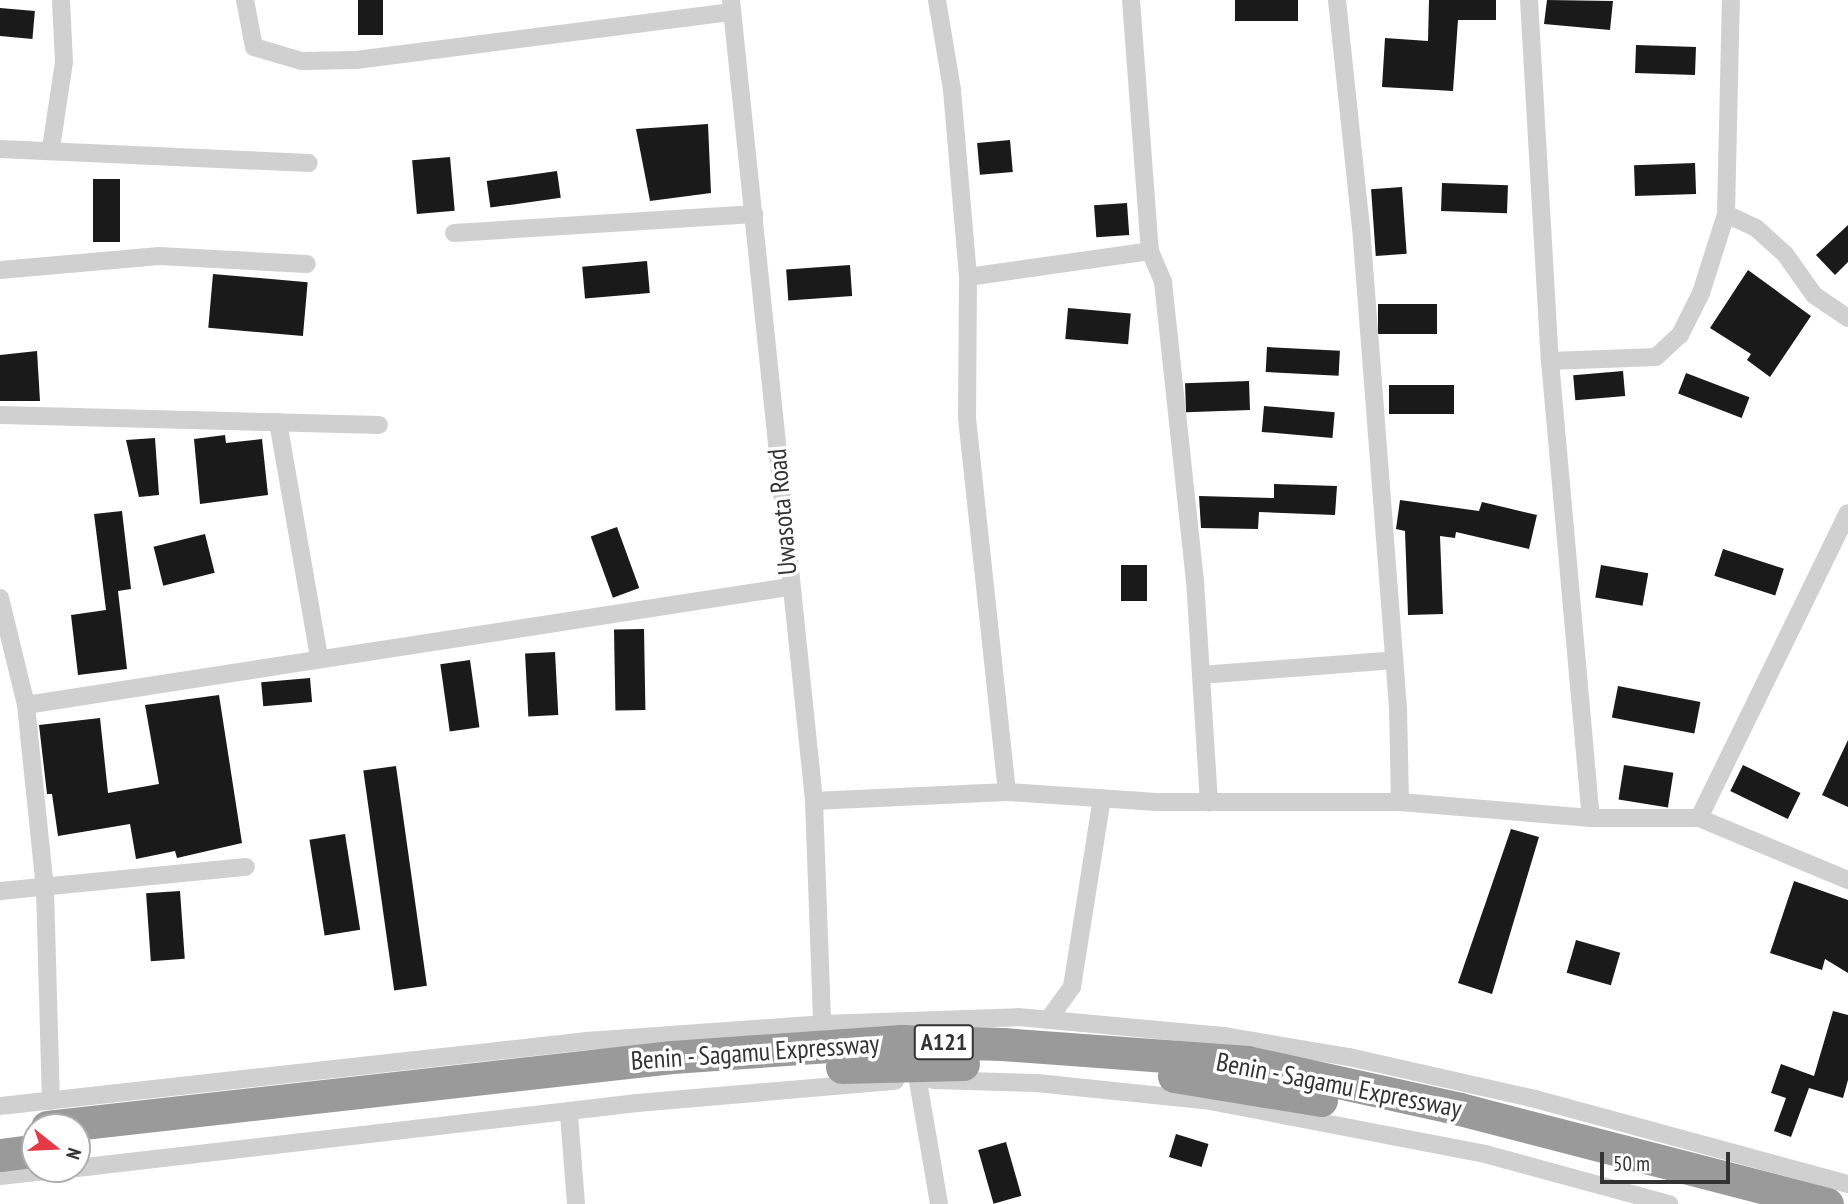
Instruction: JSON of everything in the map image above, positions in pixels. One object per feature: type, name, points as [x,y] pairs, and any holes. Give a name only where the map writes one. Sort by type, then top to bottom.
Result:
[{"type":"highway","name":"Benin - Sagamu Expressway","points":[[91,1114],[672,1057],[901,1041],[1002,1044],[1247,1062],[1727,1164],[1827,1204]]},
{"type":"highway","name":"A121","points":[[91,1144],[567,1088],[775,1069],[1075,1066],[1157,1073],[1370,1109],[1746,1204]]},
{"type":"highway","name":"Benin - Sagamu Expressway","points":[[0,1132],[21,1126]]},
{"type":"highway","points":[[0,1155],[21,1153]]},
{"type":"street","points":[[51,148],[64,62],[61,0]]},
{"type":"street","points":[[245,0],[254,47],[302,61],[356,60],[732,6]]},
{"type":"street","points":[[937,0],[952,90],[968,277],[967,418],[1007,792]]},
{"type":"street","points":[[1131,0],[1150,251],[1163,282],[1201,675],[1209,803]]},
{"type":"street","points":[[1337,0],[1394,660],[1400,802]]},
{"type":"street","points":[[1529,0],[1550,361],[1591,818]]},
{"type":"street","points":[[1550,361],[1656,357],[1680,335],[1701,293],[1726,215],[1731,0]]},
{"type":"street","name":"Uwasota Road","points":[[732,6],[788,587],[814,801],[822,1024]]},
{"type":"street","points":[[0,149],[51,148],[309,163]]},
{"type":"street","points":[[454,233],[754,214]]},
{"type":"street","points":[[1726,215],[1756,228],[1785,254],[1814,295],[1848,318]]},
{"type":"street","points":[[968,277],[1150,251]]},
{"type":"street","points":[[0,270],[159,256],[307,264]]},
{"type":"street","points":[[0,415],[379,425]]},
{"type":"street","points":[[278,422],[319,658]]},
{"type":"street","points":[[1699,818],[1848,513]]},
{"type":"street","points":[[26,705],[788,587]]},
{"type":"street","points":[[0,597],[7,666],[26,705],[45,890],[44,1113]]},
{"type":"street","points":[[1201,675],[1394,660]]},
{"type":"street","points":[[814,801],[1007,792],[1209,803],[1400,802],[1591,818],[1699,818],[1848,880]]},
{"type":"street","points":[[1048,1020],[1072,988],[1102,799]]},
{"type":"street","points":[[0,891],[45,890],[246,867]]},
{"type":"street","points":[[86,1113],[587,1041],[822,1024],[1048,1020],[1223,1036],[1349,1057],[1727,1164],[1848,1184]]},
{"type":"street","points":[[918,1081],[939,1204]]},
{"type":"street","points":[[91,1166],[569,1115],[637,1103],[918,1081],[1037,1083],[1210,1101],[1485,1154],[1669,1204]]},
{"type":"street","points":[[0,1106],[24,1113]]},
{"type":"street","points":[[569,1115],[576,1204]]},
{"type":"street","points":[[0,1176],[21,1174]]},
{"type":"building","points":[[358,0],[383,0],[383,35],[358,35]]},
{"type":"building","points":[[1235,0],[1298,0],[1298,21],[1235,21]]},
{"type":"building","points":[[1429,0],[1496,0],[1496,20],[1458,20],[1453,91],[1382,87],[1385,38],[1428,41]]},
{"type":"building","points":[[1547,0],[1613,1],[1610,30],[1544,24]]},
{"type":"building","points":[[0,8],[35,11],[32,39],[0,36]]},
{"type":"building","points":[[1636,45],[1696,47],[1695,75],[1635,73]]},
{"type":"building","points":[[708,124],[711,193],[650,201],[636,129]]},
{"type":"building","points":[[1010,140],[1013,172],[980,175],[977,143]]},
{"type":"building","points":[[450,157],[455,211],[417,214],[412,160]]},
{"type":"building","points":[[1695,163],[1696,194],[1635,196],[1634,165]]},
{"type":"building","points":[[557,171],[561,198],[490,208],[487,181]]},
{"type":"building","points":[[93,179],[120,179],[120,242],[93,242]]},
{"type":"building","points":[[1442,183],[1508,185],[1507,213],[1441,211]]},
{"type":"building","points":[[1402,187],[1407,254],[1376,256],[1371,189]]},
{"type":"building","points":[[1127,203],[1129,235],[1096,237],[1094,205]]},
{"type":"building","points":[[1848,225],[1848,262],[1835,275],[1816,255]]},
{"type":"building","points":[[647,261],[650,293],[585,299],[582,267]]},
{"type":"building","points":[[850,265],[852,296],[788,300],[786,269]]},
{"type":"building","points":[[1748,270],[1811,316],[1770,377],[1747,360],[1751,354],[1710,328]]},
{"type":"building","points":[[213,274],[308,282],[303,336],[208,328]]},
{"type":"building","points":[[1378,304],[1437,304],[1437,334],[1378,334]]},
{"type":"building","points":[[1068,308],[1131,313],[1128,344],[1065,339]]},
{"type":"building","points":[[1267,347],[1340,351],[1339,376],[1266,372]]},
{"type":"building","points":[[37,351],[40,401],[0,401],[0,355]]},
{"type":"building","points":[[1623,371],[1625,396],[1575,400],[1573,375]]},
{"type":"building","points":[[1686,373],[1749,397],[1742,418],[1678,394]]},
{"type":"building","points":[[1249,381],[1250,410],[1186,412],[1185,383]]},
{"type":"building","points":[[1389,385],[1454,385],[1454,414],[1389,414]]},
{"type":"building","points":[[1264,406],[1335,412],[1332,438],[1262,432]]},
{"type":"building","points":[[225,435],[226,443],[262,439],[268,495],[200,504],[194,439]]},
{"type":"building","points":[[155,438],[159,495],[139,497],[126,440]]},
{"type":"building","points":[[1274,484],[1337,486],[1335,515],[1259,512],[1258,529],[1201,528],[1199,496],[1274,498]]},
{"type":"building","points":[[1400,500],[1479,511],[1482,502],[1537,515],[1529,549],[1456,532],[1455,538],[1440,536],[1443,614],[1408,615],[1405,531],[1396,529]]},
{"type":"building","points":[[122,511],[131,589],[118,591],[127,669],[78,675],[71,615],[106,610],[94,514]]},
{"type":"building","points":[[617,527],[639,588],[613,598],[591,537]]},
{"type":"building","points":[[205,534],[215,573],[163,586],[154,547]]},
{"type":"building","points":[[1723,549],[1784,569],[1775,595],[1714,576]]},
{"type":"building","points":[[1121,565],[1147,565],[1147,601],[1121,601]]},
{"type":"building","points":[[1601,565],[1648,573],[1643,606],[1595,597]]},
{"type":"building","points":[[644,629],[645,710],[615,711],[614,630]]},
{"type":"building","points":[[555,652],[558,715],[528,716],[525,654]]},
{"type":"building","points":[[470,660],[479,727],[450,732],[440,664]]},
{"type":"building","points":[[310,678],[312,702],[263,706],[261,682]]},
{"type":"building","points":[[1618,686],[1700,702],[1694,733],[1612,717]]},
{"type":"building","points":[[219,695],[242,843],[177,858],[175,851],[136,859],[130,824],[58,836],[52,794],[47,794],[39,725],[100,718],[108,793],[159,784],[145,705]]},
{"type":"building","points":[[1848,740],[1848,807],[1822,795]]},
{"type":"building","points":[[1624,765],[1673,773],[1668,807],[1619,800]]},
{"type":"building","points":[[1743,765],[1801,793],[1788,819],[1730,791]]},
{"type":"building","points":[[396,766],[427,986],[394,990],[363,771]]},
{"type":"building","points":[[1511,829],[1539,837],[1492,994],[1458,983]]},
{"type":"building","points":[[345,834],[360,930],[325,935],[309,840]]},
{"type":"building","points":[[1794,881],[1848,900],[1848,973],[1825,959],[1822,970],[1770,953]]},
{"type":"building","points":[[180,891],[185,959],[151,961],[146,893]]},
{"type":"building","points":[[1576,940],[1620,953],[1611,985],[1567,973]]},
{"type":"building","points":[[1833,1011],[1848,1015],[1848,1080],[1843,1098],[1809,1088],[1791,1137],[1774,1131],[1786,1098],[1771,1093],[1781,1064],[1814,1076]]},
{"type":"building","points":[[1176,1134],[1209,1144],[1201,1167],[1169,1157]]},
{"type":"building","points":[[1006,1142],[1021,1196],[994,1204],[978,1150]]}]
